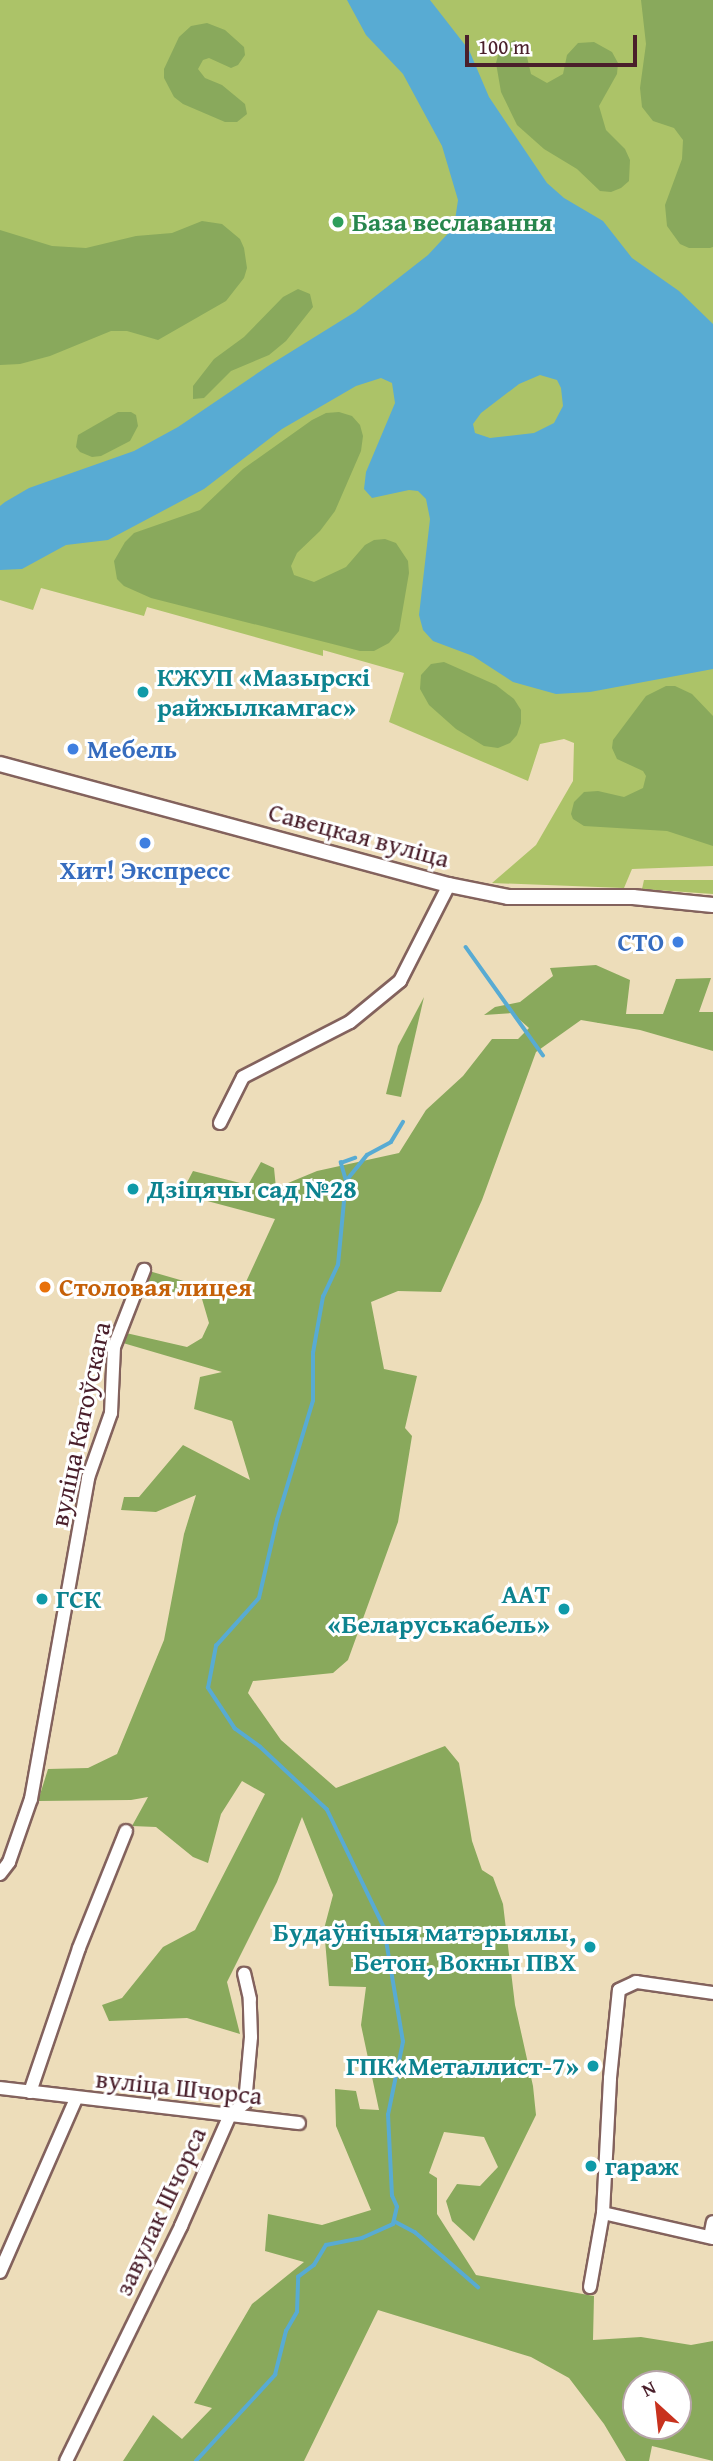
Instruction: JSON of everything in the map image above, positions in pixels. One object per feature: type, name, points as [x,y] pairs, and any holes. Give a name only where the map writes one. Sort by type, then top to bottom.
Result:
[{"type":"street","name":"Савецкая вуліца","points":[[0,764],[449,885],[508,897],[633,897],[713,905]]},
{"type":"street","points":[[220,1123],[243,1077],[350,1023],[400,981],[449,885]]},
{"type":"street","name":"вуліца Катоўскага","points":[[0,1874],[9,1862],[32,1799],[88,1478],[111,1413],[114,1347],[145,1270]]},
{"type":"street","points":[[30,2092],[79,1948],[125,1832]]},
{"type":"street","name":"завулак Шчорса","points":[[66,2461],[181,2227],[230,2115],[245,2103],[251,2037],[250,1999],[244,1974]]},
{"type":"street","points":[[590,2287],[603,2213],[610,2078],[619,1990],[636,1982],[713,1993]]},
{"type":"street","points":[[0,2088],[76,2099]]},
{"type":"street","name":"вуліца Шчорса","points":[[0,2272],[76,2099],[299,2123]]},
{"type":"street","points":[[603,2213],[712,2237],[713,2222]]},
{"type":"green space","points":[[0,0],[713,0],[713,866],[632,869],[624,888],[492,883],[536,845],[573,781],[574,743],[564,739],[540,744],[528,781],[389,722],[404,673],[323,650],[323,656],[147,607],[144,616],[41,588],[33,610],[0,600]]},
{"type":"green space","points":[[641,0],[713,0],[713,247],[710,248],[689,248],[680,244],[667,226],[665,205],[682,159],[683,140],[674,128],[653,121],[642,107],[640,88],[646,44]]},
{"type":"green space","points":[[207,23],[225,30],[244,47],[245,55],[238,65],[231,68],[209,58],[203,60],[198,69],[205,78],[222,85],[245,104],[247,114],[237,122],[225,122],[183,104],[174,97],[164,78],[164,69],[179,37],[191,26]]},
{"type":"green space","points":[[514,40],[524,44],[531,74],[547,83],[563,74],[567,55],[578,43],[594,42],[612,52],[618,63],[617,74],[599,106],[606,130],[625,149],[630,160],[629,181],[621,188],[611,192],[600,191],[577,169],[544,149],[517,125],[501,92],[496,63],[500,48]]},
{"type":"green space","points":[[202,221],[222,224],[240,239],[244,248],[247,268],[244,278],[226,301],[158,340],[127,331],[111,331],[50,356],[20,364],[0,365],[0,230],[52,246],[86,248],[136,236],[172,233]]},
{"type":"green space","points":[[298,289],[310,294],[313,307],[286,341],[269,355],[231,371],[204,398],[193,399],[193,386],[214,359],[244,337],[283,297]]},
{"type":"green space","points":[[118,412],[131,412],[136,415],[138,426],[130,441],[101,456],[92,457],[80,452],[76,447],[78,435]]},
{"type":"green space","points":[[339,412],[352,416],[360,425],[363,436],[361,451],[335,511],[320,531],[297,553],[291,566],[294,575],[314,582],[346,567],[365,545],[374,540],[385,539],[396,543],[408,561],[409,573],[399,631],[389,643],[374,651],[360,651],[151,598],[124,586],[117,579],[114,561],[134,533],[200,510],[243,469],[312,420],[326,413]]},
{"type":"green space","points":[[444,662],[496,685],[514,699],[521,710],[521,723],[517,735],[510,743],[498,748],[484,746],[456,729],[429,705],[420,689],[421,675],[431,664]]},
{"type":"green space","points":[[666,686],[675,686],[692,694],[713,716],[713,846],[667,831],[584,826],[573,819],[571,814],[574,802],[584,792],[598,791],[624,797],[643,788],[646,776],[643,771],[617,759],[612,748],[613,740],[646,696]]},
{"type":"green space","points":[[644,880],[713,880],[713,894],[642,889]]},
{"type":"green space","points":[[596,965],[630,980],[626,1014],[663,1014],[676,979],[711,978],[699,1012],[713,1012],[713,1051],[640,1030],[581,1020],[536,1052],[482,1200],[441,1292],[398,1291],[371,1302],[384,1369],[417,1376],[405,1428],[412,1436],[398,1522],[348,1660],[333,1673],[253,1681],[248,1693],[281,1740],[336,1788],[445,1746],[459,1763],[472,1841],[482,1870],[493,1877],[503,1904],[515,2005],[533,2086],[536,2115],[474,2241],[452,2221],[446,2201],[457,2184],[480,2186],[498,2167],[484,2137],[444,2132],[429,2173],[437,2178],[437,2214],[476,2275],[594,2296],[593,2340],[641,2337],[691,2345],[713,2341],[713,2461],[652,2446],[649,2461],[626,2461],[604,2424],[569,2378],[531,2357],[378,2310],[304,2461],[123,2461],[153,2415],[182,2439],[212,2408],[194,2403],[252,2304],[304,2262],[265,2251],[268,2214],[322,2225],[371,2210],[336,2126],[335,2089],[356,2091],[360,2109],[379,2110],[361,2025],[366,1987],[329,1986],[324,1929],[333,1895],[302,1817],[277,1882],[227,1982],[240,2034],[187,2018],[109,2021],[102,2005],[122,1998],[163,1947],[195,1930],[265,1794],[242,1781],[221,1814],[208,1863],[193,1857],[156,1827],[132,1826],[148,1797],[131,1800],[38,1801],[48,1769],[88,1768],[117,1754],[164,1640],[184,1534],[196,1495],[156,1512],[121,1510],[124,1497],[139,1497],[183,1445],[250,1480],[232,1421],[194,1409],[200,1377],[222,1372],[123,1343],[126,1333],[187,1347],[202,1338],[209,1323],[202,1299],[144,1285],[149,1271],[239,1297],[275,1219],[181,1194],[193,1171],[248,1185],[261,1162],[274,1168],[276,1188],[317,1171],[399,1153],[426,1110],[463,1076],[492,1039],[518,1039],[529,1028],[512,1013],[484,1015],[495,1007],[520,1002],[553,976],[550,968]]},
{"type":"green space","points":[[424,997],[401,1097],[386,1094],[398,1046]]},
{"type":"water","points":[[347,0],[430,0],[469,50],[489,97],[547,183],[564,198],[603,221],[632,258],[679,291],[713,324],[713,669],[590,692],[556,694],[513,682],[473,656],[433,641],[423,630],[419,615],[430,519],[426,499],[418,491],[409,490],[372,498],[364,489],[366,472],[395,403],[392,383],[381,378],[356,386],[282,429],[204,489],[108,540],[66,545],[22,569],[0,570],[0,506],[5,502],[29,488],[134,451],[178,427],[268,366],[355,312],[428,255],[454,227],[458,200],[442,146],[403,74],[366,35]],"holes":[[[540,375],[557,380],[563,406],[554,423],[534,433],[490,438],[475,433],[473,424],[481,413],[519,384]]]},
{"type":"waterway","points":[[466,947],[543,1055]]},
{"type":"waterway","points":[[196,2461],[275,2375],[286,2331],[297,2312],[298,2277],[314,2265],[326,2245],[362,2238],[393,2224],[397,2207],[392,2196],[388,2115],[403,2042],[384,1928],[327,1810],[260,1747],[235,1729],[208,1688],[216,1646],[259,1598],[277,1520],[313,1401],[313,1353],[323,1297],[338,1265],[346,1181],[367,1155],[391,1142],[403,1122]]},
{"type":"waterway","points":[[346,1181],[341,1163],[355,1158]]},
{"type":"waterway","points":[[394,2221],[415,2232],[478,2287]]},
{"type":"place","name":"База веславання","points":[[338,222]]},
{"type":"place","name":"КЖУП «Мазырскі райжылкамгас»","points":[[143,692]]},
{"type":"place","name":"Мебель","points":[[73,749]]},
{"type":"place","name":"Хит! Экспресс","points":[[145,843]]},
{"type":"place","name":"СТО","points":[[678,942]]},
{"type":"place","name":"Дзіцячы сад №28","points":[[133,1189]]},
{"type":"place","name":"Столовая лицея","points":[[45,1287]]},
{"type":"place","name":"ГСК","points":[[42,1599]]},
{"type":"place","name":"ААТ «Беларуськабель»","points":[[564,1609]]},
{"type":"place","name":"Будаўнічыя матэрыялы, Бетон, Вокны ПВХ","points":[[590,1947]]},
{"type":"place","name":"ГПК«Металлист-7»","points":[[593,2066]]},
{"type":"place","name":"гараж","points":[[591,2166]]}]
